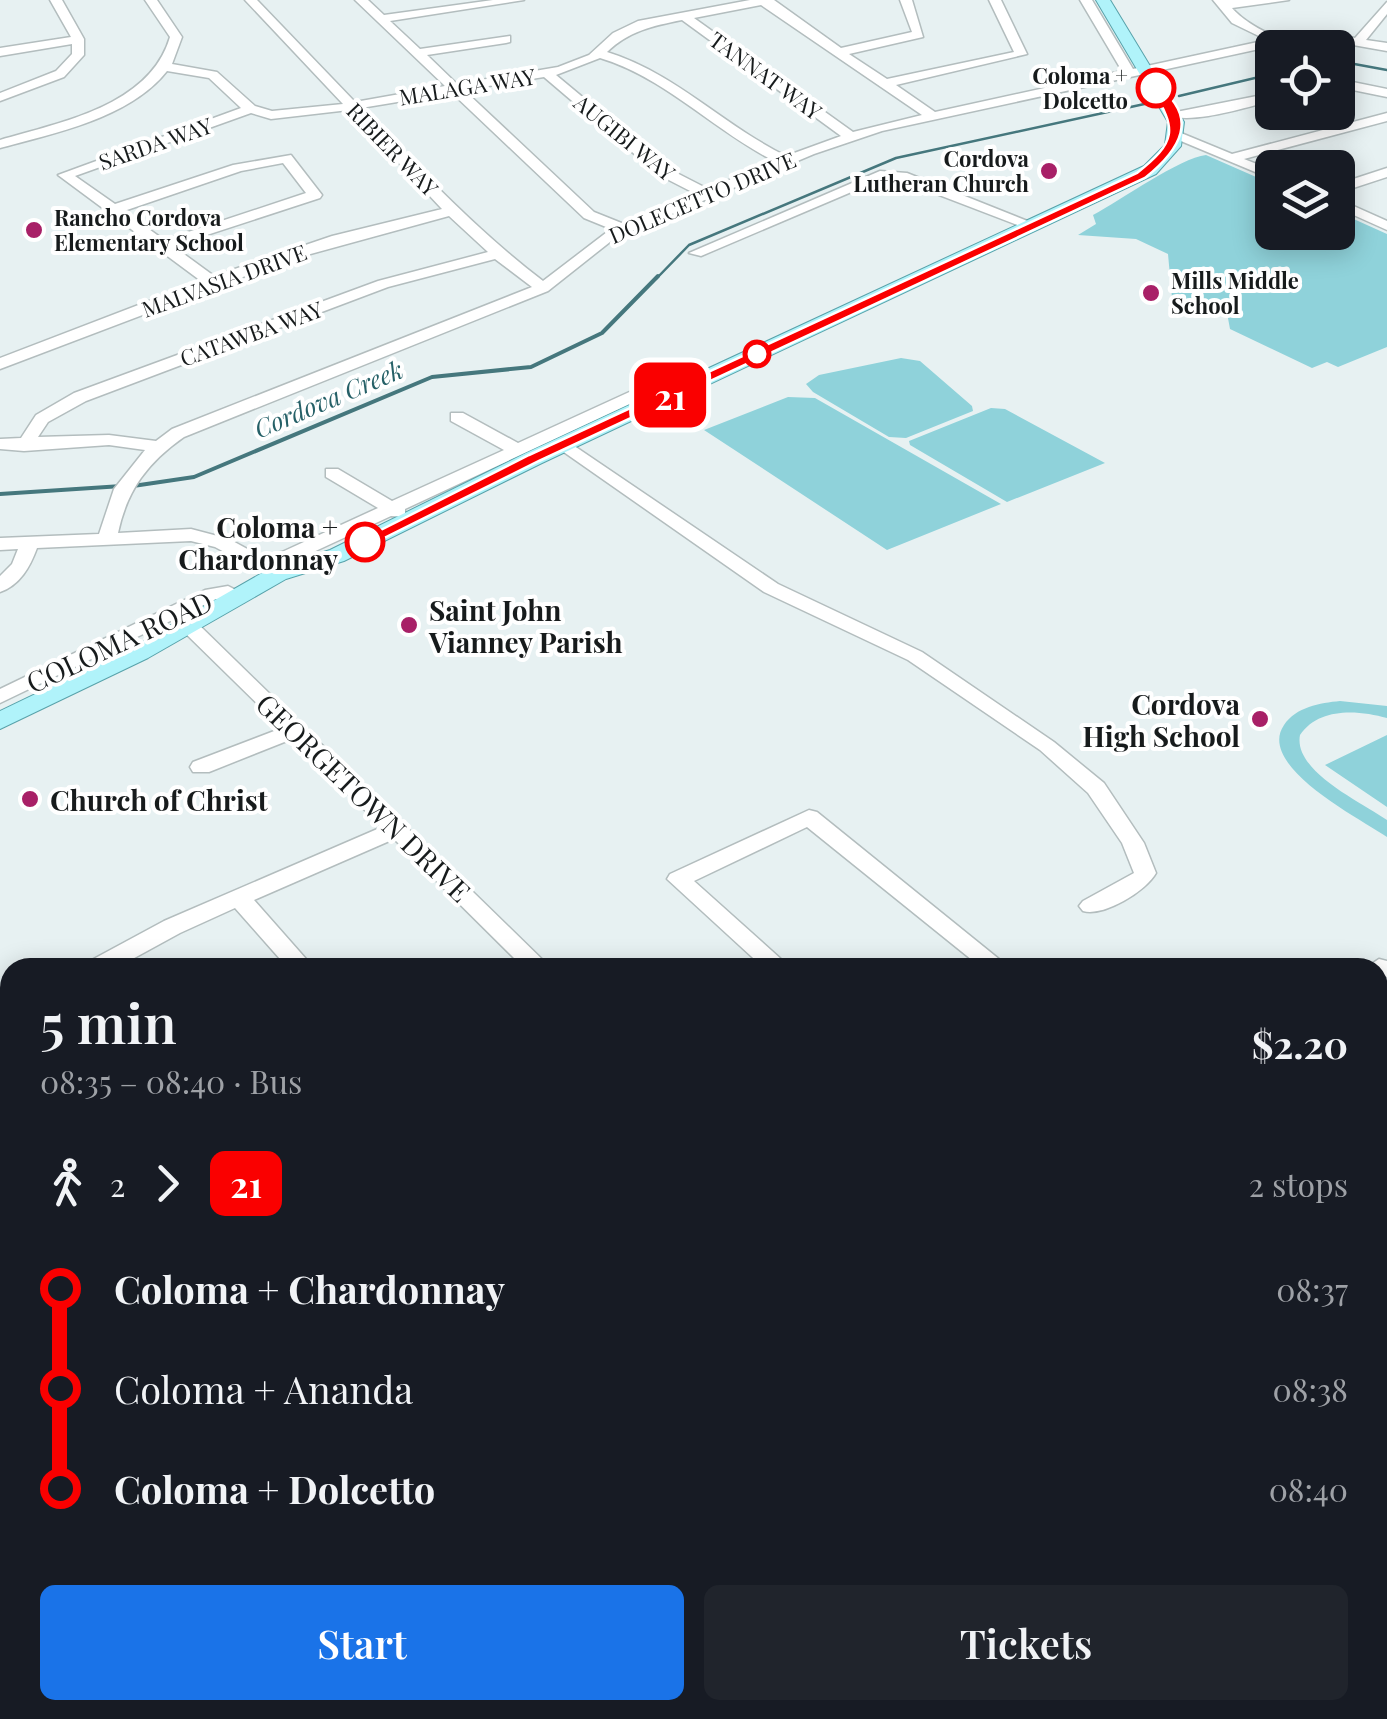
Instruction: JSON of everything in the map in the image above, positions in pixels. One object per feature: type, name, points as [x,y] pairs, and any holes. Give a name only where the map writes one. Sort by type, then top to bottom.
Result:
[{"type":"main road","points":[[1103,0],[1137,72],[1173,114],[1176,136]]},
{"type":"main road","name":"COLOMA ROAD","points":[[189,626],[206,626],[564,444],[1141,175],[1166,155],[1176,136]]},
{"type":"main road","points":[[269,568],[330,562]]},
{"type":"main road","name":"COLOMA ROAD","points":[[0,722],[189,626],[237,598],[269,568]]},
{"type":"street","points":[[0,96],[60,74],[78,55],[78,39],[56,0]]},
{"type":"street","points":[[0,144],[114,104],[154,80],[166,67],[176,37],[151,0]]},
{"type":"street","name":"RIBIER WAY","points":[[251,0],[452,211],[498,254],[543,288]]},
{"type":"street","points":[[361,0],[590,214],[622,229]]},
{"type":"street","points":[[381,19],[518,0]]},
{"type":"street","points":[[841,52],[919,34],[906,0]]},
{"type":"street","points":[[888,83],[1021,54],[995,0]]},
{"type":"street","points":[[1086,0],[1137,72]]},
{"type":"street","points":[[1221,2],[1283,0]]},
{"type":"street","points":[[765,1],[933,116]]},
{"type":"street","name":"MALAGA WAY","points":[[250,109],[296,115],[547,73],[600,54],[628,29],[683,14],[765,1]]},
{"type":"street","points":[[1221,2],[1236,20],[1257,30]]},
{"type":"street","points":[[1359,41],[1387,6]]},
{"type":"street","name":"TANNAT WAY","points":[[683,14],[850,136]]},
{"type":"street","points":[[0,52],[78,39]]},
{"type":"street","points":[[418,53],[506,39]]},
{"type":"street","name":"DOLECETTO DRIVE","points":[[1355,41],[1387,47]]},
{"type":"street","name":"DOLECETTO DRIVE","points":[[108,536],[124,485],[142,458],[158,446],[193,426],[543,288],[563,276],[588,249],[622,229],[850,136],[1255,45]]},
{"type":"street","points":[[600,54],[649,70],[740,138],[786,161]]},
{"type":"street","points":[[166,67],[213,75],[250,109]]},
{"type":"street","name":"AUGIBI WAY","points":[[547,73],[664,172],[706,194]]},
{"type":"street","points":[[1355,87],[1387,94]]},
{"type":"street","points":[[1173,114],[1255,101]]},
{"type":"street","name":"SARDA WAY","points":[[215,284],[65,174],[250,109]]},
{"type":"street","points":[[1232,158],[1387,116]]},
{"type":"street","points":[[1176,136],[1255,168]]},
{"type":"street","points":[[115,209],[238,168],[286,158],[315,195],[162,244]]},
{"type":"street","points":[[1355,183],[1387,172]]},
{"type":"street","points":[[696,253],[880,174],[902,176],[1033,226]]},
{"type":"street","name":"MALVASIA DRIVE","points":[[0,364],[361,232],[452,211]]},
{"type":"street","points":[[1355,211],[1387,226]]},
{"type":"street","name":"CATAWBA WAY","points":[[24,446],[42,419],[80,397],[384,284],[498,254]]},
{"type":"street","name":"COLOMA ROAD","points":[[269,568],[287,556],[680,375],[707,378]]},
{"type":"street","points":[[457,417],[518,450]]},
{"type":"street","points":[[0,444],[109,440],[158,446]]},
{"type":"street","points":[[564,444],[780,593],[915,656],[1048,746],[1096,788],[1133,844],[1144,874],[1141,880],[1092,906]]},
{"type":"street","points":[[332,473],[411,520]]},
{"type":"street","points":[[0,544],[156,534],[203,537],[269,568]]},
{"type":"street","points":[[0,586],[21,566],[30,542]]},
{"type":"street","name":"COLOMA ROAD","points":[[0,697],[212,594],[228,592],[237,598]]},
{"type":"street","name":"GEORGETOWN DRIVE","points":[[189,626],[529,958]]},
{"type":"street","points":[[201,768],[296,730]]},
{"type":"street","points":[[768,958],[678,879],[809,816],[986,958]]},
{"type":"street","points":[[116,958],[239,898],[398,829]]},
{"type":"street","points":[[239,898],[293,958]]},
{"type":"shaded area","points":[[1206,155],[1255,177],[1255,250],[1355,250],[1355,220],[1387,234],[1387,347],[1338,367],[1327,362],[1312,368],[1230,329],[1225,302],[1172,298],[1168,254],[1136,239],[1078,235],[1096,224],[1093,215]]},
{"type":"shaded area","points":[[901,358],[920,361],[973,411],[906,438],[889,437],[806,384],[819,375]]},
{"type":"shaded area","points":[[788,397],[815,398],[1001,504],[887,550],[704,430]]},
{"type":"shaded area","points":[[991,408],[1005,409],[1105,463],[1007,502],[910,445],[909,441]]},
{"type":"shaded area","points":[[1340,701],[1387,706],[1387,718],[1352,712],[1328,715],[1300,735],[1301,748],[1307,761],[1331,784],[1387,820],[1387,837],[1315,789],[1284,757],[1279,741],[1289,719],[1309,707]]},
{"type":"shaded area","points":[[1387,735],[1387,807],[1325,765]]},
{"type":"waterway","points":[[1355,64],[1387,70]]},
{"type":"waterway","points":[[1179,96],[1255,78]]},
{"type":"waterway","name":"Cordova Creek","points":[[656,279],[689,245],[896,158],[1149,103]]},
{"type":"waterway","name":"Cordova Creek","points":[[133,486],[194,477],[432,377],[531,367],[602,333],[658,276]]},
{"type":"waterway","name":"Cordova Creek","points":[[0,494],[122,486]]},
{"type":"bus line","name":"21","points":[[365,542],[534,458],[1141,175],[1158,164],[1176,136],[1173,114],[1156,88]]},
{"type":"place","name":"Coloma + Dolcetto","points":[[1156,88]]},
{"type":"place","name":"Cordova Lutheran Church","points":[[1049,171]]},
{"type":"place","name":"Rancho Cordova Elementary School","points":[[34,230]]},
{"type":"place","name":"Mills Middle School","points":[[1151,293]]},
{"type":"place","name":"Coloma + Chardonnay","points":[[365,542]]},
{"type":"place","name":"Saint John Vianney Parish","points":[[409,625]]},
{"type":"place","name":"Cordova High School","points":[[1260,719]]},
{"type":"place","name":"Church of Christ","points":[[30,799]]}]
